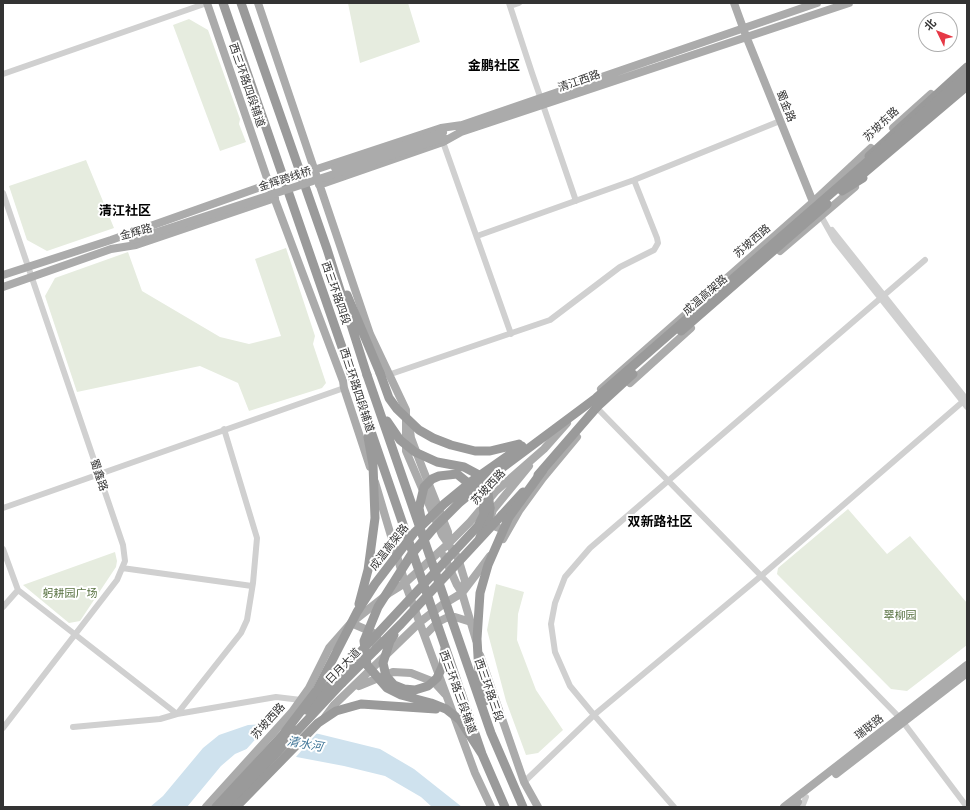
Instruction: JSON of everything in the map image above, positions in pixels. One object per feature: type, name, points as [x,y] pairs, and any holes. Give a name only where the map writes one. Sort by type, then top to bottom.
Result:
[{"type":"highway","name":"西三环路四段","points":[[223,3],[445,645]]},
{"type":"highway","name":"西三环路四段","points":[[242,5],[327,249],[367,375],[438,579]]},
{"type":"highway","points":[[850,176],[878,146],[967,67]]},
{"type":"highway","name":"成温高架路","points":[[285,732],[317,690],[358,612],[375,584],[414,533],[444,504],[472,480],[532,440],[561,423],[596,398],[967,75]]},
{"type":"highway","name":"成温高架路","points":[[478,542],[544,470],[597,407],[632,374],[842,191],[967,86]]},
{"type":"highway","points":[[842,191],[874,171],[967,91]]},
{"type":"highway","points":[[327,249],[384,374],[390,398],[398,409],[420,430],[433,438],[451,445],[475,451],[490,451],[532,440]]},
{"type":"highway","points":[[358,612],[368,570],[374,518],[373,465],[364,412]]},
{"type":"highway","points":[[381,413],[400,440],[415,452],[437,462],[464,467],[479,475],[488,493],[490,508],[489,517],[478,542]]},
{"type":"highway","points":[[482,754],[459,720],[446,709],[431,703],[401,695],[387,688],[367,665],[364,640],[378,607],[395,577],[433,529],[459,503],[494,474],[561,423]]},
{"type":"highway","points":[[491,733],[479,673],[476,639],[480,593],[488,565],[509,517],[544,470]]},
{"type":"highway","points":[[216,807],[478,526],[484,514],[482,497],[478,491],[457,474],[439,476],[432,479],[424,487],[419,508],[427,548]]},
{"type":"highway","name":"日月大道","points":[[226,807],[342,683],[401,624],[478,542]]},
{"type":"highway","name":"西三环路三段","points":[[438,579],[491,733],[523,807]]},
{"type":"highway","points":[[401,624],[390,641],[383,663],[386,676],[394,684],[404,689],[415,690],[428,686],[438,678],[443,665],[445,645]]},
{"type":"highway","points":[[445,645],[482,754],[505,807]]},
{"type":"highway","points":[[236,807],[318,723],[336,711],[361,704],[427,708],[440,710],[459,720]]},
{"type":"main road","name":"西三环路四段辅道","points":[[207,3],[269,184],[340,373],[384,509],[405,583]]},
{"type":"main road","points":[[258,3],[384,374],[406,410],[406,451],[420,487],[442,535],[458,558],[463,572],[465,581],[462,593]]},
{"type":"main road","name":"蜀金路","points":[[734,3],[812,204],[821,216]]},
{"type":"main road","name":"清江西路","points":[[314,170],[441,128],[461,128],[744,32],[817,3]]},
{"type":"main road","name":"清江西路","points":[[744,32],[849,3]]},
{"type":"main road","name":"苏坡东路","points":[[812,204],[915,108],[967,63]]},
{"type":"main road","points":[[241,807],[285,761],[334,705],[353,689],[420,622],[442,605],[462,593],[502,540],[543,478],[599,410],[721,301],[967,91]]},
{"type":"main road","points":[[319,185],[443,137],[461,128]]},
{"type":"main road","name":"金辉跨线桥","points":[[135,237],[443,137]]},
{"type":"main road","name":"金辉路","points":[[3,275],[111,240],[269,184]]},
{"type":"main road","name":"金辉路","points":[[3,287],[111,249],[136,244],[275,198]]},
{"type":"main road","name":"苏坡西路","points":[[206,807],[301,700],[309,688],[329,648],[351,623],[405,583],[470,522],[496,491],[544,449],[609,380],[812,204]]},
{"type":"main road","points":[[111,240],[135,237]]},
{"type":"main road","points":[[111,249],[135,237]]},
{"type":"main road","points":[[510,526],[502,529],[496,527],[493,524],[491,516],[493,510],[544,449]]},
{"type":"main road","points":[[440,551],[462,593],[483,663],[524,782],[538,807]]},
{"type":"main road","name":"西三环路三段辅道","points":[[405,583],[476,773],[491,807]]},
{"type":"main road","points":[[425,635],[438,622],[446,618],[455,617],[471,622]]},
{"type":"main road","points":[[351,623],[372,632],[378,639],[374,654],[353,689]]},
{"type":"main road","name":"瑞联路","points":[[783,807],[796,804],[806,797],[902,720],[967,665]]},
{"type":"main road","points":[[353,689],[393,672],[411,673],[434,682],[448,698]]},
{"type":"main road","name":"瑞联路","points":[[796,804],[902,720],[967,673]]},
{"type":"street","points":[[3,74],[207,3]]},
{"type":"street","points":[[519,3],[510,4],[541,101],[576,201]]},
{"type":"street","points":[[477,236],[634,180],[780,121]]},
{"type":"street","points":[[443,137],[511,334]]},
{"type":"street","points":[[384,374],[511,334],[556,317],[620,267],[654,250],[658,243],[657,238],[634,180]]},
{"type":"street","name":"蜀鑫路","points":[[3,193],[123,545],[125,561],[117,580],[3,728]]},
{"type":"street","points":[[821,216],[881,296],[966,399],[967,407]]},
{"type":"street","points":[[674,807],[594,716],[570,686],[555,652],[551,624],[555,603],[565,577],[590,548],[668,483],[881,296],[925,260]]},
{"type":"street","points":[[3,508],[98,473],[344,388]]},
{"type":"street","points":[[524,782],[594,716],[761,576],[966,399]]},
{"type":"street","points":[[599,410],[668,483],[902,720],[967,807]]},
{"type":"street","points":[[176,714],[241,633],[247,620],[257,538],[224,429]]},
{"type":"street","points":[[3,548],[18,590],[176,714]]},
{"type":"street","points":[[122,568],[252,586]]},
{"type":"street","points":[[3,607],[18,590]]},
{"type":"street","points":[[74,727],[160,719],[176,714],[276,697],[301,700]]},
{"type":"green space","points":[[348,3],[408,3],[420,42],[360,63]]},
{"type":"green space","points":[[189,19],[208,30],[240,119],[239,124],[246,142],[220,151],[173,25]]},
{"type":"green space","points":[[86,160],[114,228],[47,251],[27,240],[9,186]]},
{"type":"green space","points":[[286,248],[315,336],[313,344],[326,383],[322,388],[249,411],[238,383],[200,366],[77,392],[45,296],[55,278],[128,252],[142,291],[220,337],[249,344],[281,336],[255,259]]},
{"type":"green space","name":"翠柳园","points":[[848,509],[887,554],[910,536],[967,603],[967,645],[907,691],[891,689],[777,574],[778,568]]},
{"type":"green space","name":"躬耕园广场","points":[[115,552],[117,561],[116,567],[80,621],[69,623],[23,585]]},
{"type":"green space","points":[[496,584],[524,592],[518,614],[517,640],[536,690],[563,730],[538,753],[526,755],[506,701],[487,630]]},
{"type":"water","name":"清水河","points":[[267,724],[319,734],[380,749],[414,769],[462,807],[432,807],[421,797],[385,776],[344,766],[249,748],[235,754],[221,766],[187,807],[150,807],[163,796],[203,748],[219,735],[248,725]]},
{"type":"pier","points":[[270,723],[318,732],[295,758],[249,750],[243,753]]},
{"type":"district","name":"金鹏社区","points":[[494,66]]},
{"type":"district","name":"清江社区","points":[[125,211]]},
{"type":"district","name":"双新路社区","points":[[660,522]]}]
